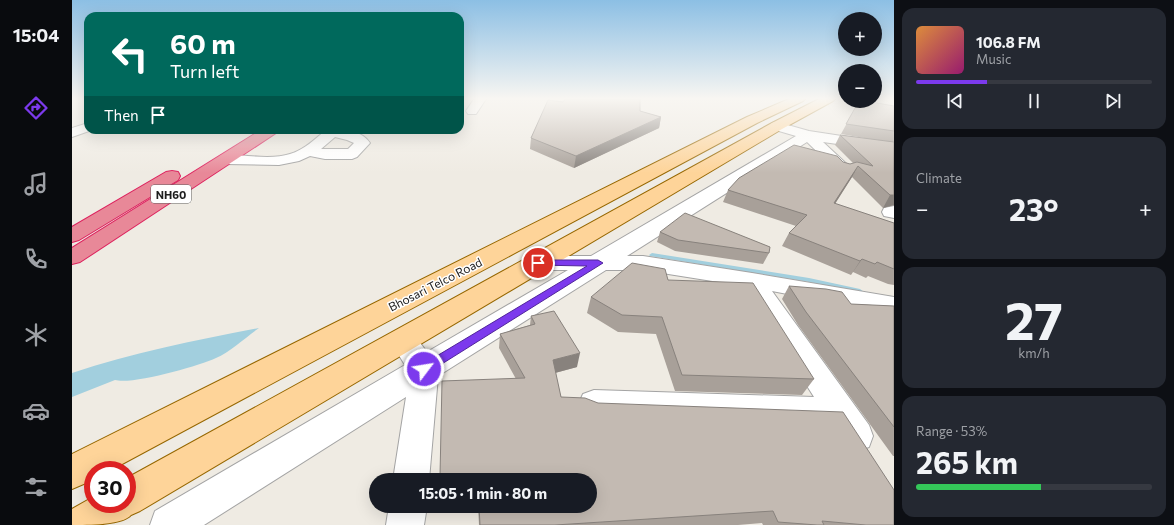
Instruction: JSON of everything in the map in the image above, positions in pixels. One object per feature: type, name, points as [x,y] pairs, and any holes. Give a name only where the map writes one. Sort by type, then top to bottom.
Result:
[{"type":"highway","name":"NH60","points":[[72,236],[241,134]]},
{"type":"highway","name":"NH60","points":[[72,257],[265,134]]},
{"type":"main road","name":"Bhosari Telco Road","points":[[72,472],[745,124]]},
{"type":"main road","points":[[136,493],[782,124]]},
{"type":"main road","points":[[81,525],[102,513]]},
{"type":"street","points":[[777,126],[808,135],[894,148]]},
{"type":"street","points":[[72,133],[84,128]]},
{"type":"street","points":[[225,159],[280,160],[294,158],[307,151],[330,134]]},
{"type":"street","points":[[307,151],[325,154],[352,154],[363,143],[358,138],[345,134]]},
{"type":"street","points":[[808,135],[844,169]]},
{"type":"street","points":[[169,525],[808,135]]},
{"type":"street","points":[[538,263],[643,263],[752,280],[894,306]]},
{"type":"street","points":[[752,280],[869,455]]},
{"type":"street","points":[[403,340],[424,369],[412,473]]},
{"type":"street","points":[[594,403],[840,412]]},
{"type":"street","points":[[405,525],[407,513]]},
{"type":"water","points":[[259,328],[227,352],[216,358],[181,370],[150,377],[136,380],[115,380],[72,397],[72,373],[118,359],[212,337]]},
{"type":"building","points":[[537,124],[647,124],[576,156],[531,138]]},
{"type":"building","points":[[846,124],[894,124],[894,131]]},
{"type":"building","points":[[840,135],[894,142],[894,195],[890,195],[858,166],[834,203],[894,223],[894,269],[877,262],[875,264],[862,259],[860,261],[789,233],[807,215],[728,190],[739,178],[794,145],[837,156],[843,162],[850,164],[857,162],[873,166]]},
{"type":"building","points":[[685,213],[770,247],[769,253],[678,240],[660,232]]},
{"type":"building","points":[[632,263],[665,269],[668,280],[753,283],[814,379],[682,375],[662,317],[622,315],[591,297]]},
{"type":"building","points":[[789,286],[842,292],[851,304],[894,306],[894,427],[806,312]]},
{"type":"building","points":[[554,311],[580,353],[553,360],[561,397],[585,398],[598,403],[843,412],[894,490],[894,525],[866,525],[822,521],[824,525],[778,522],[773,511],[555,525],[480,525],[479,513],[597,513],[597,473],[440,473],[442,381],[525,378],[500,334],[535,324],[531,316]]},
{"type":"waterway","points":[[652,255],[809,280],[860,292]]},
{"type":"route","points":[[424,369],[598,263],[538,263]]}]
